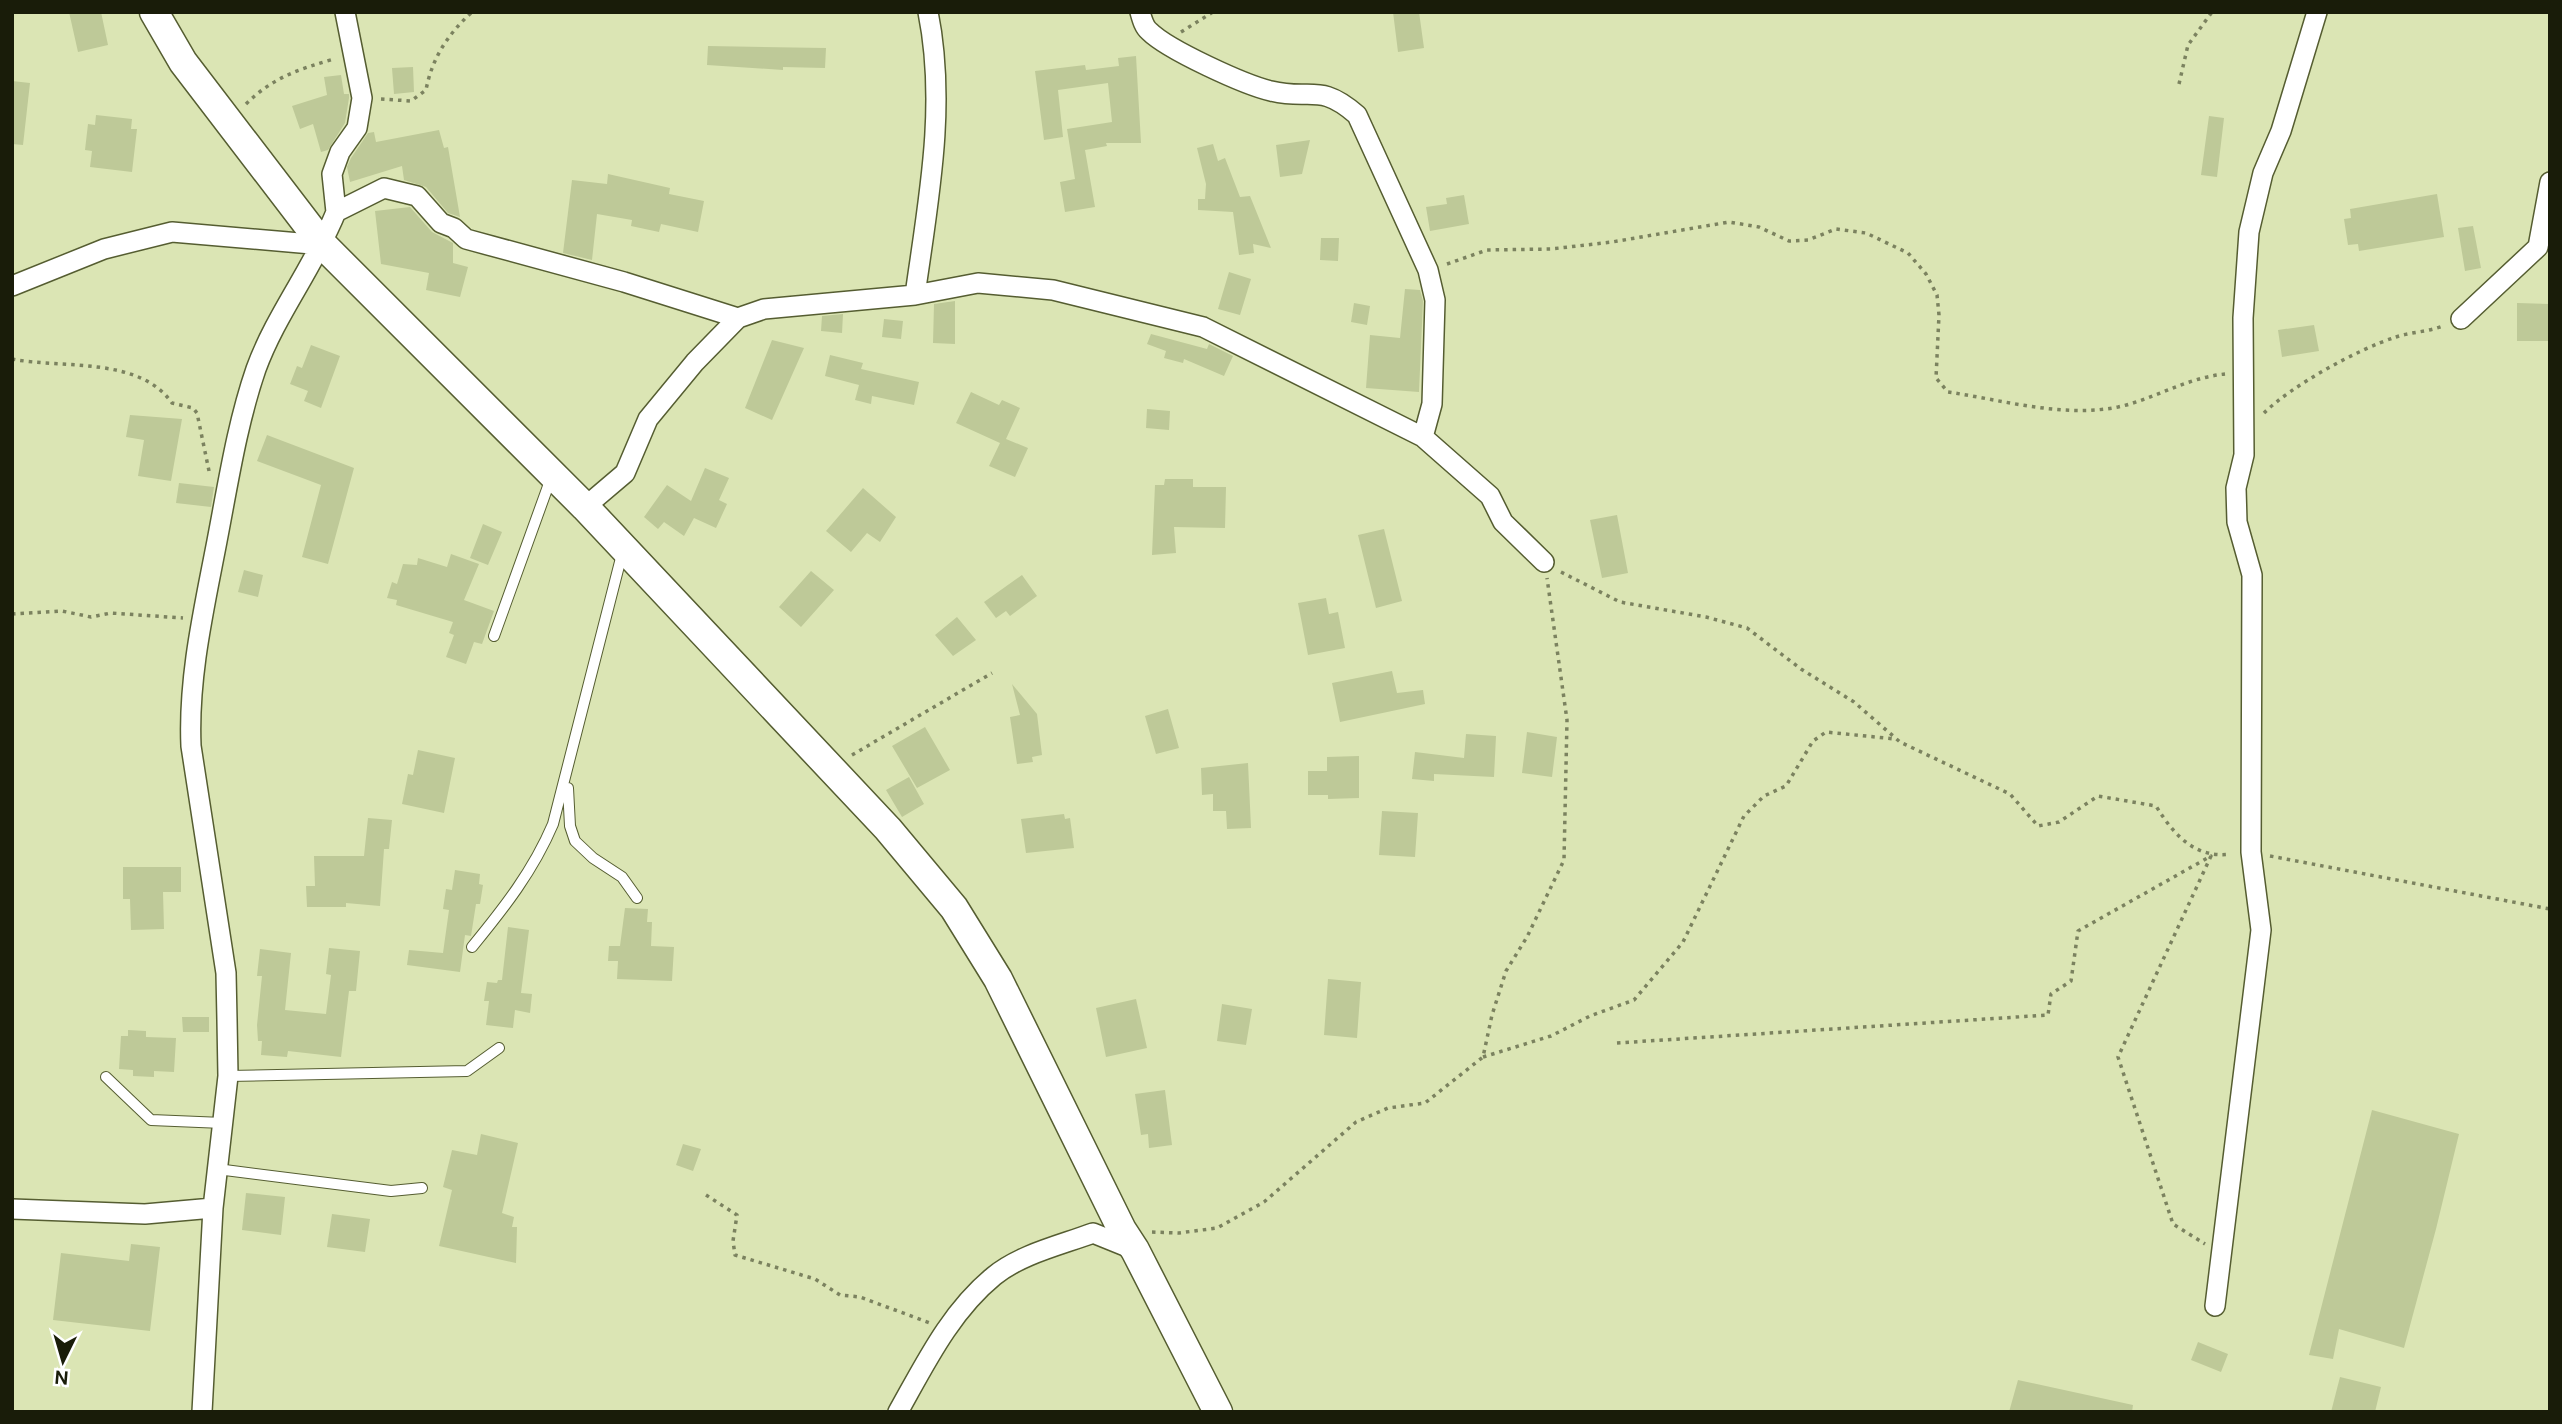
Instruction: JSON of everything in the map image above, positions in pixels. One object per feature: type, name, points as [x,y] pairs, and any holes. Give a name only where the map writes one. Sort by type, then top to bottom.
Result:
[{"type":"street","points":[[154,12],[183,62],[323,245],[585,507],[888,829],[961,920],[998,979],[1217,1412]]},
{"type":"street","points":[[202,1412],[216,1169],[228,1076],[226,973],[191,747],[191,692],[225,500],[257,368],[323,245],[336,212],[332,174],[341,152],[356,128],[362,98],[345,12]]},
{"type":"street","points":[[915,295],[936,131],[932,33],[928,12]]},
{"type":"street","points":[[1140,12],[1147,30],[1164,43],[1267,91],[1318,92],[1339,99],[1357,115],[1428,270],[1435,300],[1432,404],[1423,437]]},
{"type":"street","points":[[2215,1306],[2260,930],[2250,852],[2252,575],[2237,522],[2236,488],[2244,455],[2243,318],[2249,232],[2263,173],[2281,131],[2317,12]]},
{"type":"street","points":[[2461,319],[2544,241],[2550,181]]},
{"type":"street","points":[[336,212],[384,188],[417,196],[441,223],[454,228],[466,239],[624,282],[738,318]]},
{"type":"street","points":[[12,286],[104,249],[172,232],[323,245]]},
{"type":"street","points":[[585,507],[625,473],[648,419],[695,362],[738,318],[764,309],[915,295],[978,283],[1053,290],[1203,327],[1423,437],[1490,496],[1503,522],[1544,562]]},
{"type":"street","points":[[12,1209],[145,1214],[213,1208]]},
{"type":"street","points":[[898,1412],[944,1330],[995,1275],[1032,1255],[1093,1233],[1128,1240]]},
{"type":"lane","points":[[494,636],[552,475]]},
{"type":"lane","points":[[472,947],[516,894],[539,858],[554,824],[623,548]]},
{"type":"lane","points":[[567,778],[570,826],[575,841],[593,858],[622,877],[637,898]]},
{"type":"lane","points":[[228,1076],[467,1071],[499,1048]]},
{"type":"lane","points":[[106,1077],[151,1120],[223,1123]]},
{"type":"lane","points":[[216,1169],[391,1191],[422,1188]]},
{"type":"path","points":[[362,98],[411,101],[426,90],[430,66],[437,54],[460,23],[472,12]]},
{"type":"path","points":[[1164,43],[1213,12]]},
{"type":"path","points":[[2179,84],[2189,45],[2212,12]]},
{"type":"path","points":[[227,122],[261,89],[285,74],[353,53]]},
{"type":"path","points":[[1428,270],[1488,250],[1551,249],[1612,242],[1729,222],[1759,227],[1789,241],[1808,240],[1836,229],[1846,230],[1866,233],[1908,253],[1926,274],[1937,295],[1939,316],[1936,378],[1948,392],[2067,410],[2118,407],[2199,377],[2244,372]]},
{"type":"path","points":[[2244,432],[2280,397],[2354,354],[2398,337],[2429,332],[2461,319]]},
{"type":"path","points":[[12,359],[123,370],[165,393],[172,403],[193,408],[197,413],[206,464],[225,500]]},
{"type":"path","points":[[1544,562],[1587,588],[1620,602],[1706,617],[1747,628],[1801,669],[1854,702],[1897,739],[2010,794],[2038,826],[2059,822],[2098,796],[2156,806],[2170,828],[2194,849],[2211,856]]},
{"type":"path","points":[[1483,1057],[1492,1015],[1506,971],[1527,937],[1564,860],[1567,720],[1544,562]]},
{"type":"path","points":[[12,614],[62,611],[91,617],[111,613],[202,619]]},
{"type":"path","points":[[829,768],[992,673]]},
{"type":"path","points":[[1128,1240],[1217,1228],[1264,1202],[1356,1122],[1388,1108],[1425,1103],[1483,1057],[1551,1036],[1590,1016],[1634,1000],[1683,942],[1744,816],[1764,796],[1786,786],[1813,741],[1826,732],[1897,739]]},
{"type":"path","points":[[1617,1043],[2048,1015],[2051,994],[2071,981],[2077,932],[2211,856],[2250,852],[2550,909]]},
{"type":"path","points":[[2211,856],[2118,1057],[2173,1224],[2222,1255]]},
{"type":"path","points":[[706,1195],[737,1215],[733,1241],[735,1255],[815,1279],[840,1295],[872,1301],[944,1330]]},
{"type":"building","points":[[69,12],[101,12],[108,45],[78,52]]},
{"type":"building","points":[[1393,12],[1419,12],[1424,48],[1398,52]]},
{"type":"building","points":[[708,46],[826,48],[825,68],[783,67],[783,70],[707,65]]},
{"type":"building","points":[[1136,56],[1141,143],[1106,143],[1107,146],[1085,150],[1095,207],[1065,212],[1060,182],[1075,179],[1067,129],[1112,122],[1108,83],[1058,90],[1063,137],[1044,140],[1035,71],[1085,65],[1086,70],[1119,66],[1118,58]]},
{"type":"building","points":[[413,67],[414,92],[394,94],[392,68]]},
{"type":"building","points":[[341,75],[344,94],[349,94],[345,123],[328,150],[321,152],[313,124],[300,129],[292,106],[327,95],[324,77]]},
{"type":"building","points":[[12,81],[30,83],[23,145],[12,144]]},
{"type":"building","points":[[96,115],[132,119],[131,129],[137,129],[132,172],[90,167],[92,151],[85,150],[88,124],[95,125]]},
{"type":"building","points":[[2209,116],[2224,118],[2217,177],[2201,175]]},
{"type":"building","points":[[439,130],[444,148],[448,147],[460,217],[448,213],[426,187],[404,180],[402,166],[350,182],[347,167],[368,133],[374,132],[376,142]]},
{"type":"building","points":[[1310,140],[1302,174],[1280,177],[1276,145]]},
{"type":"building","points":[[1213,144],[1218,161],[1225,158],[1240,197],[1250,196],[1271,248],[1253,244],[1254,253],[1239,255],[1233,212],[1198,210],[1198,199],[1205,199],[1206,184],[1197,148]]},
{"type":"building","points":[[608,174],[670,188],[669,194],[704,201],[698,232],[661,224],[659,232],[631,226],[632,220],[597,214],[592,260],[563,253],[572,180],[607,184]]},
{"type":"building","points":[[2437,194],[2444,237],[2359,251],[2358,244],[2348,245],[2344,219],[2351,218],[2350,209]]},
{"type":"building","points":[[1464,195],[1469,224],[1430,231],[1426,207],[1447,204],[1446,198]]},
{"type":"building","points":[[410,207],[432,232],[453,243],[453,263],[468,267],[460,297],[426,290],[429,273],[381,264],[375,211]]},
{"type":"building","points":[[2473,226],[2481,268],[2465,271],[2458,228]]},
{"type":"building","points":[[1321,238],[1339,238],[1338,261],[1320,260]]},
{"type":"building","points":[[1229,272],[1251,279],[1240,315],[1218,309]]},
{"type":"building","points":[[1405,289],[1420,290],[1423,301],[1419,392],[1366,388],[1370,335],[1400,338]]},
{"type":"building","points":[[955,301],[955,344],[933,343],[934,304]]},
{"type":"building","points":[[1354,303],[1370,306],[1367,325],[1351,322]]},
{"type":"building","points":[[2517,303],[2550,304],[2550,341],[2517,341]]},
{"type":"building","points":[[843,314],[842,333],[821,331],[822,316]]},
{"type":"building","points":[[884,319],[903,321],[901,339],[882,337]]},
{"type":"building","points":[[2314,325],[2319,351],[2282,357],[2278,330]]},
{"type":"building","points":[[1151,334],[1207,349],[1209,344],[1233,356],[1224,376],[1184,359],[1183,363],[1164,358],[1166,351],[1147,344]]},
{"type":"building","points":[[772,340],[804,348],[772,420],[745,408]]},
{"type":"building","points":[[311,345],[340,356],[321,408],[304,401],[308,391],[290,384],[297,366],[302,368]]},
{"type":"building","points":[[830,355],[863,363],[861,369],[919,382],[914,405],[872,396],[871,404],[855,400],[859,385],[825,376]]},
{"type":"building","points":[[971,392],[999,405],[1002,400],[1020,408],[1006,439],[1028,448],[1015,477],[989,466],[1000,443],[956,423]]},
{"type":"building","points":[[1147,409],[1170,411],[1169,430],[1146,428]]},
{"type":"building","points":[[130,415],[182,419],[171,481],[138,476],[144,440],[126,437]]},
{"type":"building","points":[[267,435],[354,468],[328,564],[302,557],[321,485],[257,461]]},
{"type":"building","points":[[705,468],[729,478],[719,500],[727,504],[716,528],[694,518],[684,536],[664,522],[658,529],[644,517],[667,485],[691,501]]},
{"type":"building","points":[[1165,479],[1193,479],[1193,487],[1226,487],[1225,528],[1174,527],[1176,553],[1152,555],[1155,485],[1164,485]]},
{"type":"building","points":[[179,483],[214,487],[211,507],[176,503]]},
{"type":"building","points":[[863,488],[896,517],[880,542],[867,533],[851,552],[826,531]]},
{"type":"building","points":[[1617,515],[1628,573],[1602,578],[1590,520]]},
{"type":"building","points":[[483,524],[502,532],[488,565],[470,558]]},
{"type":"building","points":[[1384,529],[1402,601],[1376,608],[1358,535]]},
{"type":"building","points":[[451,554],[479,564],[464,600],[494,611],[482,644],[474,642],[466,664],[446,657],[454,635],[449,633],[453,622],[396,605],[397,600],[387,598],[392,582],[397,584],[403,564],[417,565],[418,558],[447,567]]},
{"type":"building","points":[[244,570],[263,575],[258,597],[238,592]]},
{"type":"building","points":[[811,571],[834,590],[801,627],[779,607]]},
{"type":"building","points":[[1022,575],[1037,596],[1010,616],[1006,611],[996,618],[984,602]]},
{"type":"building","points":[[1326,598],[1329,614],[1338,612],[1345,648],[1308,655],[1298,603]]},
{"type":"building","points":[[957,617],[976,640],[953,656],[935,635]]},
{"type":"building","points":[[1392,671],[1397,693],[1423,690],[1425,704],[1340,722],[1332,683]]},
{"type":"building","points":[[1012,684],[1037,714],[1042,755],[1032,757],[1033,762],[1017,764],[1010,717],[1020,715]]},
{"type":"building","points":[[1168,709],[1179,748],[1156,754],[1145,716]]},
{"type":"building","points":[[925,727],[950,770],[917,788],[892,746]]},
{"type":"building","points":[[1527,732],[1557,737],[1552,777],[1522,773]]},
{"type":"building","points":[[1466,734],[1496,736],[1494,777],[1434,774],[1434,781],[1412,779],[1415,752],[1464,758]]},
{"type":"building","points":[[418,750],[455,758],[444,813],[402,804],[408,774],[413,775]]},
{"type":"building","points":[[1359,756],[1359,798],[1328,799],[1328,795],[1308,795],[1308,771],[1327,771],[1327,757]]},
{"type":"building","points":[[1248,763],[1251,828],[1227,829],[1226,811],[1213,811],[1213,794],[1202,795],[1201,768]]},
{"type":"building","points":[[909,777],[924,804],[902,817],[886,790]]},
{"type":"building","points":[[1382,811],[1418,813],[1415,857],[1379,855]]},
{"type":"building","points":[[1064,814],[1065,819],[1070,818],[1074,848],[1026,853],[1021,819]]},
{"type":"building","points":[[368,818],[392,820],[389,849],[384,849],[380,906],[346,903],[346,907],[307,907],[306,886],[315,886],[314,856],[364,856]]},
{"type":"building","points":[[123,867],[181,867],[181,892],[163,892],[164,929],[131,930],[130,899],[123,899]]},
{"type":"building","points":[[455,870],[480,874],[479,884],[483,885],[480,904],[476,904],[471,936],[465,935],[460,972],[407,965],[409,950],[443,953],[449,910],[443,909],[446,889],[452,890]]},
{"type":"building","points":[[625,908],[648,909],[647,922],[652,922],[651,946],[674,947],[672,981],[617,979],[618,961],[608,961],[609,946],[620,946]]},
{"type":"building","points":[[508,927],[529,930],[521,993],[532,994],[530,1013],[515,1010],[513,1028],[486,1025],[489,1001],[484,1001],[487,982],[497,983],[502,980]]},
{"type":"building","points":[[329,948],[360,951],[356,991],[349,991],[341,1057],[288,1051],[287,1057],[261,1055],[262,1041],[258,1041],[257,1025],[262,976],[257,976],[260,949],[291,953],[285,1010],[326,1014],[331,975],[326,974]]},
{"type":"building","points":[[1328,979],[1361,982],[1357,1038],[1324,1035]]},
{"type":"building","points":[[1136,999],[1147,1048],[1106,1057],[1096,1008]]},
{"type":"building","points":[[1222,1004],[1252,1009],[1246,1045],[1217,1041]]},
{"type":"building","points":[[182,1017],[209,1017],[209,1032],[183,1032]]},
{"type":"building","points":[[128,1030],[146,1031],[146,1037],[176,1038],[174,1072],[154,1071],[154,1077],[133,1076],[133,1070],[119,1069],[121,1036],[128,1036]]},
{"type":"building","points":[[1165,1090],[1172,1145],[1149,1148],[1148,1134],[1141,1135],[1135,1094]]},
{"type":"building","points":[[2372,1110],[2459,1134],[2436,1229],[2404,1348],[2339,1329],[2333,1359],[2309,1355]]},
{"type":"building","points":[[481,1134],[518,1143],[502,1213],[514,1217],[512,1227],[517,1227],[516,1263],[439,1246],[452,1190],[443,1187],[452,1150],[477,1155]]},
{"type":"building","points":[[683,1144],[701,1149],[693,1171],[676,1165]]},
{"type":"building","points":[[246,1193],[285,1197],[281,1235],[242,1230]]},
{"type":"building","points":[[332,1214],[370,1219],[365,1252],[327,1247]]},
{"type":"building","points":[[131,1244],[160,1247],[150,1331],[53,1320],[61,1253],[129,1261]]},
{"type":"building","points":[[2198,1342],[2228,1354],[2221,1372],[2191,1360]]},
{"type":"building","points":[[2340,1377],[2381,1387],[2375,1412],[2331,1412]]},
{"type":"building","points":[[2018,1380],[2133,1405],[2132,1412],[2009,1412]]}]
